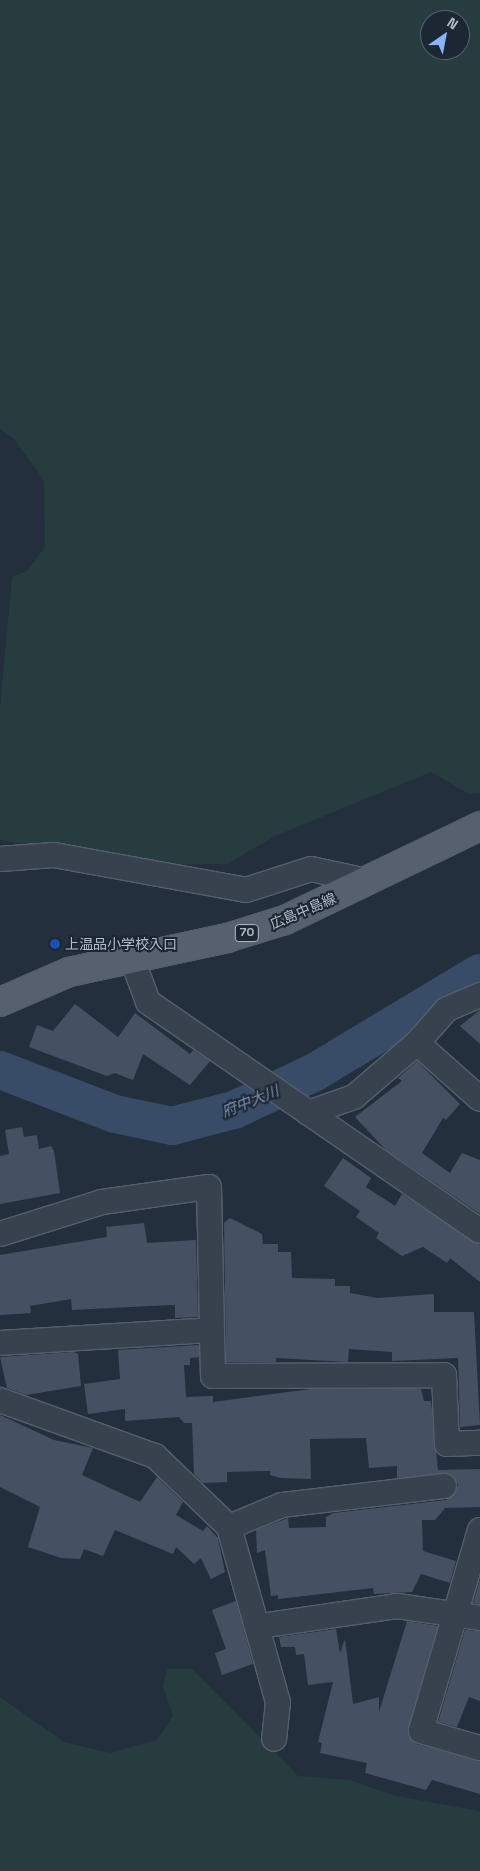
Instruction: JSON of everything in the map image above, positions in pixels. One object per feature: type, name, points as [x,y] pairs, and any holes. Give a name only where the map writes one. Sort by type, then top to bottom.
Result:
[{"type":"main road","name":"広島中島線","points":[[0,1002],[69,972],[131,956],[256,930],[313,909],[367,880],[480,826]]},
{"type":"street","points":[[0,859],[54,855],[246,890],[311,869],[367,880]]},
{"type":"street","points":[[131,956],[148,1002],[232,1062],[480,1231]]},
{"type":"street","points":[[304,1110],[354,1096],[417,1044],[447,1009],[480,995]]},
{"type":"street","points":[[417,1044],[480,1099]]},
{"type":"street","points":[[0,1234],[102,1202],[209,1187],[211,1330],[214,1376],[444,1375],[447,1444],[480,1443]]},
{"type":"street","points":[[0,1343],[211,1330]]},
{"type":"street","points":[[0,1400],[155,1456],[229,1527],[260,1626],[278,1702],[274,1739]]},
{"type":"street","points":[[229,1527],[282,1505],[444,1486]]},
{"type":"street","points":[[480,1530],[421,1731],[480,1748]]},
{"type":"street","points":[[260,1626],[397,1606],[480,1618]]},
{"type":"green space","points":[[0,0],[480,0],[480,793],[469,794],[431,772],[275,836],[227,864],[155,865],[0,840],[0,707],[12,577],[27,571],[45,547],[44,480],[14,439],[0,429]]},
{"type":"green space","points":[[167,1669],[192,1669],[298,1776],[350,1780],[396,1796],[480,1811],[480,1871],[0,1871],[0,1697],[64,1742],[110,1753],[157,1740],[173,1716],[163,1686]]},
{"type":"building","points":[[75,1004],[118,1037],[135,1013],[190,1054],[193,1050],[210,1061],[190,1085],[143,1054],[133,1080],[115,1073],[107,1076],[29,1047],[37,1025],[53,1031]]},
{"type":"building","points":[[480,1010],[480,1044],[460,1026]]},
{"type":"building","points":[[417,1061],[460,1104],[446,1120],[443,1118],[422,1153],[450,1173],[462,1153],[480,1160],[480,1214],[386,1150],[355,1117],[402,1081],[398,1078]]},
{"type":"building","points":[[22,1127],[24,1137],[37,1135],[39,1149],[51,1146],[54,1151],[60,1193],[0,1204],[0,1156],[9,1154],[5,1130]]},
{"type":"building","points":[[343,1158],[371,1178],[366,1187],[395,1206],[402,1194],[480,1245],[480,1282],[450,1258],[447,1263],[423,1247],[402,1256],[376,1238],[379,1233],[356,1217],[360,1211],[324,1186]]},
{"type":"building","points":[[230,1218],[262,1234],[263,1244],[278,1244],[278,1252],[291,1252],[292,1278],[335,1279],[335,1286],[350,1286],[350,1293],[377,1298],[434,1294],[434,1312],[474,1312],[480,1425],[460,1427],[458,1358],[392,1361],[392,1352],[349,1349],[348,1362],[276,1358],[276,1362],[226,1362],[224,1223]]},
{"type":"building","points":[[144,1223],[147,1243],[196,1240],[198,1317],[175,1318],[175,1305],[72,1310],[71,1299],[30,1306],[31,1313],[0,1315],[0,1255],[107,1237],[106,1227]]},
{"type":"building","points":[[199,1345],[199,1357],[190,1358],[190,1365],[184,1365],[186,1397],[213,1396],[213,1402],[311,1389],[421,1389],[424,1401],[431,1401],[438,1470],[480,1469],[480,1507],[445,1508],[435,1520],[422,1520],[423,1551],[456,1561],[450,1583],[421,1574],[412,1592],[374,1594],[373,1588],[278,1599],[278,1595],[271,1596],[265,1550],[257,1553],[256,1530],[288,1518],[289,1528],[326,1527],[326,1517],[334,1513],[446,1500],[456,1492],[458,1484],[449,1473],[397,1478],[397,1466],[369,1468],[366,1438],[310,1439],[311,1479],[281,1478],[270,1475],[270,1471],[227,1472],[227,1482],[203,1483],[194,1474],[192,1423],[184,1423],[179,1417],[125,1421],[125,1409],[88,1414],[84,1384],[120,1379],[118,1350]]},
{"type":"building","points":[[73,1352],[78,1354],[81,1386],[26,1395],[7,1388],[0,1357]]},
{"type":"building","points":[[0,1415],[54,1440],[93,1448],[82,1475],[140,1502],[157,1477],[183,1502],[176,1515],[203,1531],[207,1526],[218,1538],[225,1572],[211,1579],[201,1558],[194,1564],[176,1547],[173,1554],[115,1530],[103,1556],[84,1549],[80,1559],[61,1558],[28,1547],[40,1507],[0,1487]]},
{"type":"building","points":[[480,1579],[480,1604],[473,1603]]},
{"type":"building","points":[[236,1601],[253,1664],[222,1675],[215,1653],[226,1649],[212,1610]]},
{"type":"building","points":[[407,1621],[438,1626],[408,1735],[417,1744],[480,1761],[480,1794],[432,1780],[426,1790],[365,1773],[367,1763],[320,1753],[322,1743],[318,1742],[333,1682],[308,1685],[304,1654],[296,1655],[295,1647],[281,1647],[279,1637],[336,1629],[340,1653],[345,1639],[353,1704],[379,1697],[379,1712]]},
{"type":"building","points":[[465,1630],[480,1631],[480,1701],[469,1697],[457,1727],[438,1722]]},
{"type":"waterway","name":"府中大川","points":[[0,1070],[115,1114],[172,1126],[234,1110],[315,1072],[480,973]]},
{"type":"place","name":"上温品小学校入口","points":[[55,944]]}]
